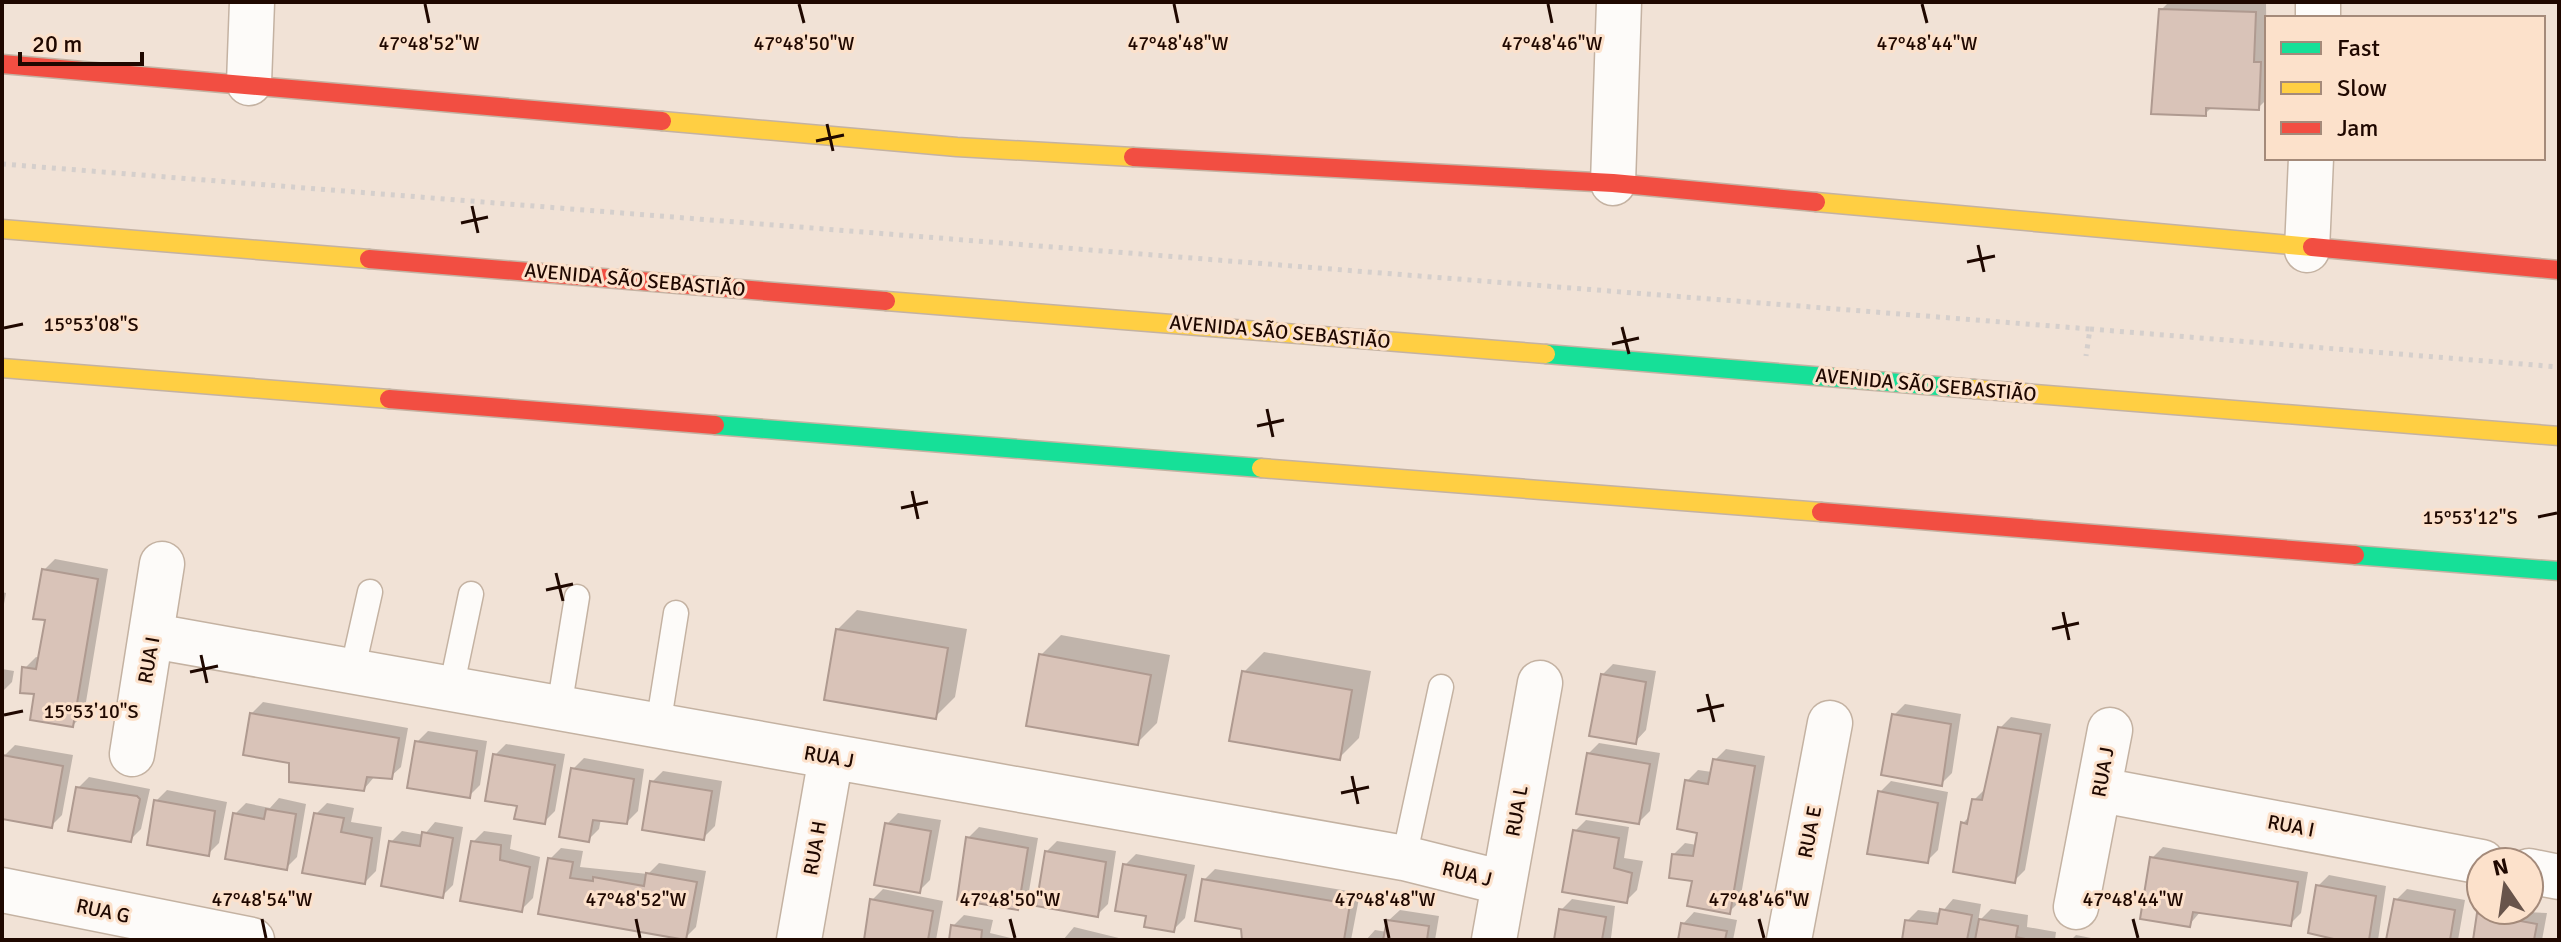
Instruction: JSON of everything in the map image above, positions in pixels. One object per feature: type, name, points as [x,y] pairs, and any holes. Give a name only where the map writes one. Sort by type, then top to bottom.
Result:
[{"type":"main road","points":[[2,64],[249,83],[957,147],[1613,183],[2307,250],[2559,270]]},
{"type":"main road","name":"AVENIDA SÃO SEBASTIÃO","points":[[2,229],[2559,436]]},
{"type":"main road","points":[[2,368],[2559,571]]},
{"type":"street","points":[[249,83],[252,2]]},
{"type":"street","points":[[1613,183],[1619,2]]},
{"type":"street","points":[[2307,250],[2311,160]]},
{"type":"street","name":"RUA I","points":[[132,754],[162,564]]},
{"type":"street","name":"RUA J","points":[[153,636],[1404,858],[1504,883]]},
{"type":"street","name":"RUA L","points":[[1494,940],[1540,683]]},
{"type":"street","name":"RUA E","points":[[1789,940],[1830,723]]},
{"type":"street","name":"RUA J","points":[[2076,907],[2101,790],[2110,730]]},
{"type":"street","name":"RUA H","points":[[799,940],[831,757]]},
{"type":"street","name":"RUA I","points":[[2101,790],[2465,859]]},
{"type":"street","name":"RUA G","points":[[2,890],[117,927],[252,940]]},
{"type":"lane","points":[[352,672],[370,592]]},
{"type":"lane","points":[[451,689],[471,594]]},
{"type":"lane","points":[[559,708],[577,597]]},
{"type":"lane","points":[[658,726],[676,613]]},
{"type":"lane","points":[[1404,858],[1441,687]]},
{"type":"path","points":[[2,164],[2559,367]]},
{"type":"path","points":[[2081,397],[2090,329]]},
{"type":"building","points":[[2159,9],[2256,12],[2254,62],[2261,62],[2259,110],[2206,108],[2206,116],[2151,114]]},
{"type":"building","points":[[42,569],[98,579],[73,727],[30,720],[34,694],[20,693],[22,667],[36,669],[45,620],[33,619]]},
{"type":"building","points":[[836,629],[948,648],[936,719],[824,700]]},
{"type":"building","points":[[1039,654],[1151,675],[1138,745],[1026,726]]},
{"type":"building","points":[[1242,671],[1352,690],[1340,760],[1229,741]]},
{"type":"building","points":[[1601,674],[1646,682],[1636,744],[1589,736]]},
{"type":"building","points":[[250,713],[399,738],[392,779],[367,777],[364,791],[289,782],[289,763],[243,755]]},
{"type":"building","points":[[1892,714],[1951,724],[1942,786],[1881,775]]},
{"type":"building","points":[[1998,727],[2041,734],[2015,883],[1953,872],[1961,822],[1967,824],[1972,799],[1982,800]]},
{"type":"building","points":[[415,741],[477,751],[470,798],[407,788]]},
{"type":"building","points":[[1587,753],[1650,764],[1639,824],[1576,814]]},
{"type":"building","points":[[493,754],[555,765],[545,824],[514,819],[517,806],[485,801]]},
{"type":"building","points":[[2,755],[63,766],[52,828],[2,819]]},
{"type":"building","points":[[1713,759],[1755,766],[1730,914],[1687,906],[1692,881],[1669,878],[1672,854],[1693,856],[1697,833],[1677,829],[1685,780],[1708,784]]},
{"type":"building","points":[[571,768],[634,779],[627,824],[593,820],[589,842],[559,837]]},
{"type":"building","points":[[650,781],[712,791],[704,840],[642,830]]},
{"type":"building","points":[[76,787],[140,799],[131,842],[68,831]]},
{"type":"building","points":[[1878,791],[1938,803],[1928,863],[1867,854]]},
{"type":"building","points":[[154,800],[215,811],[209,856],[147,845]]},
{"type":"building","points":[[266,809],[296,814],[287,870],[225,859],[233,813],[264,819]]},
{"type":"building","points":[[314,813],[344,818],[341,832],[372,838],[365,884],[302,873]]},
{"type":"building","points":[[885,823],[931,831],[920,893],[874,885]]},
{"type":"building","points":[[1573,830],[1619,838],[1614,868],[1632,873],[1627,903],[1562,892]]},
{"type":"building","points":[[422,832],[453,838],[443,898],[381,886],[389,841],[420,846]]},
{"type":"building","points":[[966,837],[1028,848],[1018,910],[957,900]]},
{"type":"building","points":[[471,841],[501,845],[500,860],[530,867],[522,912],[460,901]]},
{"type":"building","points":[[1045,851],[1106,862],[1098,917],[1036,906]]},
{"type":"building","points":[[2150,857],[2298,882],[2291,926],[2193,912],[2190,927],[2140,919]]},
{"type":"building","points":[[548,858],[573,862],[570,878],[593,881],[593,877],[644,886],[646,873],[697,882],[686,940],[538,914]]},
{"type":"building","points":[[1123,864],[1186,875],[1174,932],[1144,927],[1146,916],[1115,911]]},
{"type":"building","points":[[1202,879],[1350,904],[1344,940],[1242,940],[1241,929],[1195,921]]},
{"type":"building","points":[[2316,885],[2376,896],[2369,940],[2338,940],[2308,933]]},
{"type":"building","points":[[870,899],[933,911],[928,940],[864,940]]},
{"type":"building","points":[[2394,899],[2455,910],[2450,940],[2386,940]]},
{"type":"building","points":[[1559,909],[1606,917],[1602,940],[1554,940]]},
{"type":"building","points":[[1940,909],[1972,915],[1967,940],[1902,940],[1905,920],[1937,924]]},
{"type":"building","points":[[1979,919],[2018,926],[2016,937],[2030,940],[1975,940]]},
{"type":"building","points":[[1387,920],[1429,926],[1427,940],[1383,940]]},
{"type":"building","points":[[1681,923],[1727,931],[1725,940],[1678,940]]},
{"type":"building","points":[[951,925],[982,930],[981,940],[949,940]]},
{"type":"building","points":[[2475,926],[2537,926],[2534,940],[2473,940]]},
{"type":"traffic: fast","points":[[1546,354],[1974,389]]},
{"type":"traffic: fast","points":[[715,425],[1261,468]]},
{"type":"traffic: fast","points":[[2355,555],[2559,571]]},
{"type":"traffic: slow","points":[[662,121],[957,147],[1133,157]]},
{"type":"traffic: slow","points":[[1816,202],[2312,247]]},
{"type":"traffic: slow","points":[[2,229],[369,259]]},
{"type":"traffic: slow","points":[[886,301],[1546,354]]},
{"type":"traffic: slow","points":[[2,368],[389,399]]},
{"type":"traffic: slow","points":[[1974,389],[2559,436]]},
{"type":"traffic: slow","points":[[1261,468],[1821,512]]},
{"type":"traffic: jam","points":[[2,64],[662,121]]},
{"type":"traffic: jam","points":[[1133,157],[1613,183],[1816,202]]},
{"type":"traffic: jam","points":[[2312,247],[2559,270]]},
{"type":"traffic: jam","points":[[369,259],[886,301]]},
{"type":"traffic: jam","points":[[389,399],[715,425]]},
{"type":"traffic: jam","points":[[1821,512],[2355,555]]}]
